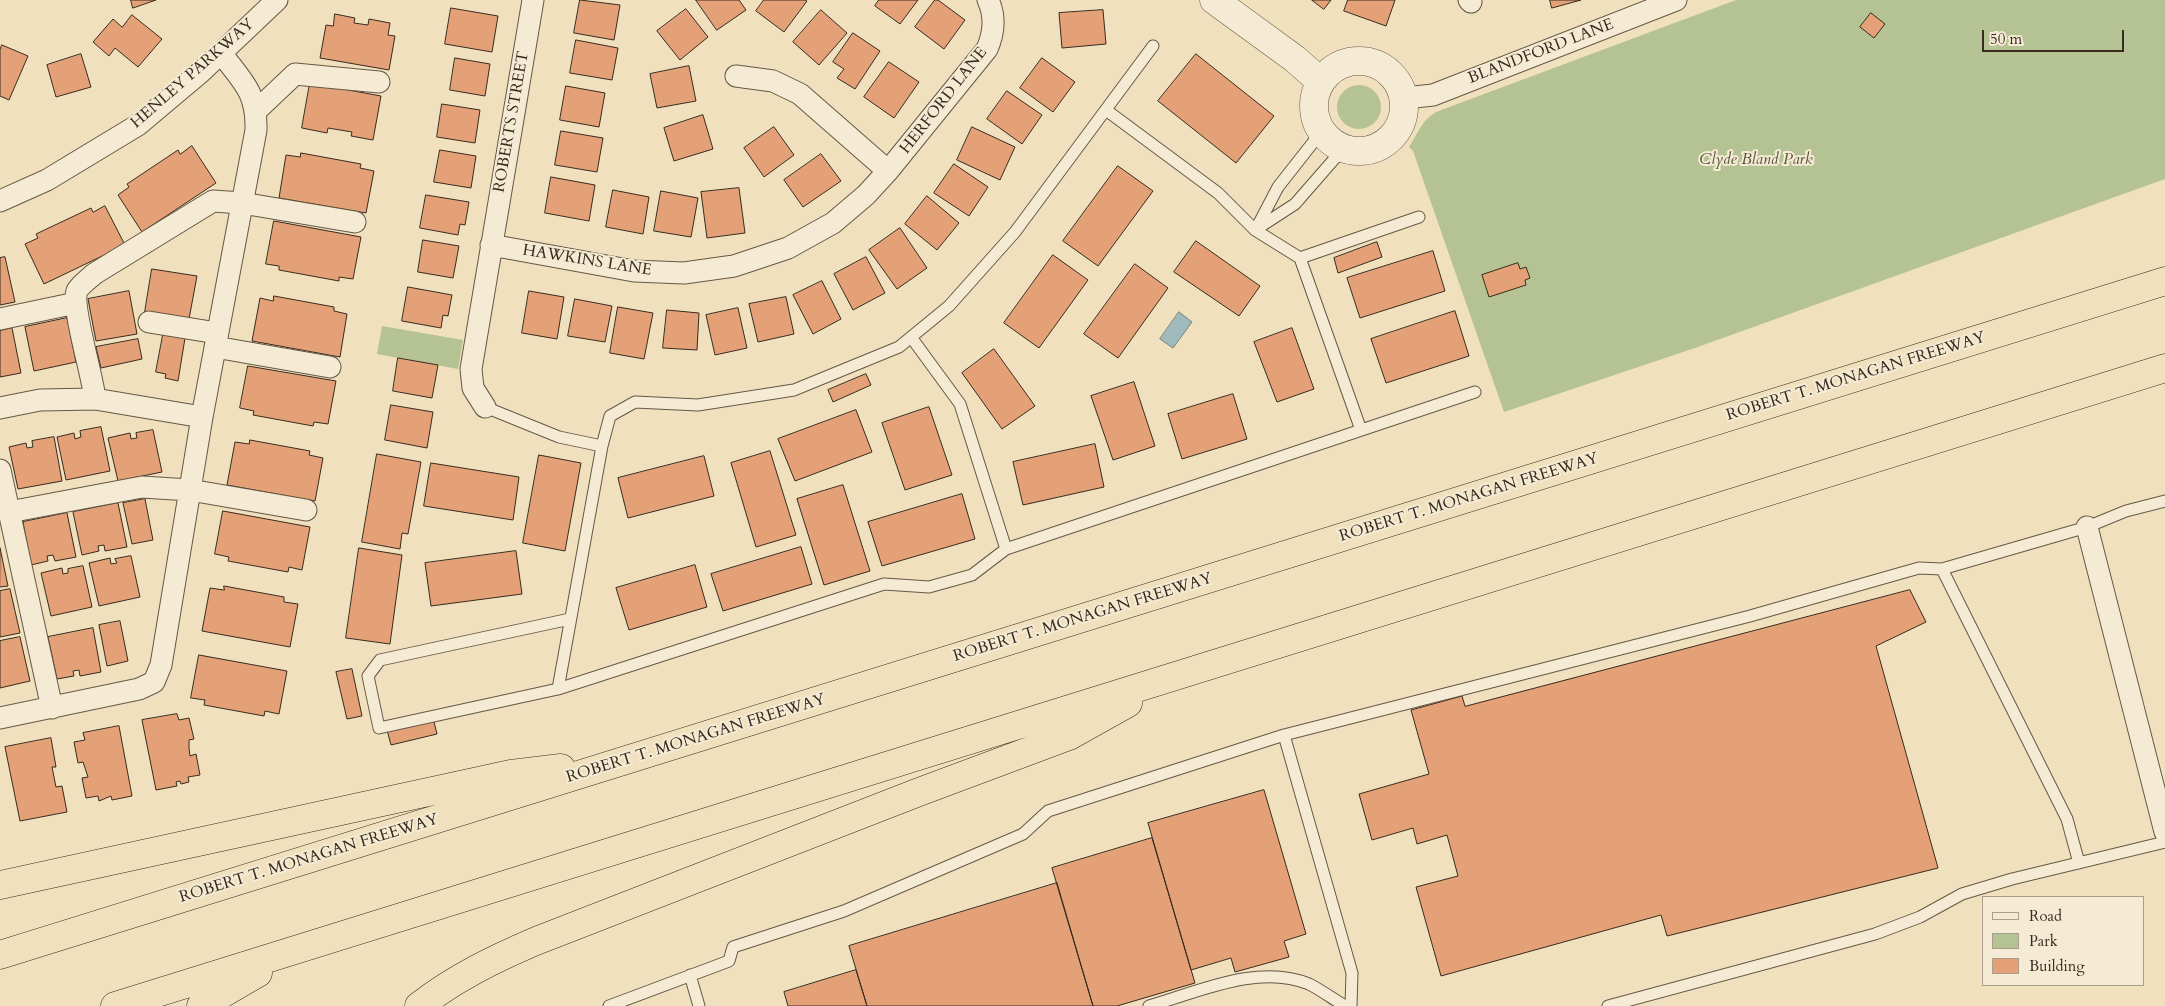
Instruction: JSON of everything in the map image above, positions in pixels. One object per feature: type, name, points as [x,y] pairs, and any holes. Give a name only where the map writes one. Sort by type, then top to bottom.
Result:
[{"type":"highway","name":"ROBERT T. MONAGAN FREEWAY","points":[[0,955],[2165,281]]},
{"type":"highway","points":[[115,1006],[2165,368]]},
{"type":"highway","points":[[419,1006],[464,975],[497,958],[892,802],[1069,736],[1178,675]]},
{"type":"highway","points":[[0,885],[511,774],[629,760]]},
{"type":"highway","points":[[201,1006],[305,947]]},
{"type":"street","name":"HENLEY PARKWAY","points":[[0,201],[46,180],[138,125],[221,53],[277,0]]},
{"type":"street","name":"ROBERTS STREET","points":[[485,407],[473,388],[470,369],[533,0]]},
{"type":"street","name":"HERFORD LANE","points":[[888,171],[987,49],[993,36],[993,11],[988,0]]},
{"type":"street","points":[[1214,0],[1294,59],[1321,82]]},
{"type":"street","name":"BLANDFORD LANE","points":[[1405,98],[1433,95],[1676,0]]},
{"type":"street","points":[[0,718],[139,690],[154,682],[161,665],[202,417],[256,130],[257,110],[253,97],[221,53]]},
{"type":"street","points":[[1367,61],[1385,68],[1399,84],[1405,98],[1399,128],[1385,144],[1366,152],[1343,149],[1328,140],[1316,122],[1314,101],[1321,82],[1327,74],[1346,63],[1367,61]]},
{"type":"street","points":[[257,110],[295,74],[379,82]]},
{"type":"street","points":[[736,76],[773,81],[800,94],[888,171]]},
{"type":"street","name":"HAWKINS LANE","points":[[491,245],[634,271],[684,273],[734,266],[788,248],[832,223],[866,195],[888,171]]},
{"type":"street","points":[[95,399],[93,379],[76,303],[78,290],[94,274],[214,201],[242,202],[355,222]]},
{"type":"street","points":[[0,319],[76,303]]},
{"type":"street","points":[[149,322],[330,367]]},
{"type":"street","points":[[0,408],[40,400],[95,399],[202,417]]},
{"type":"street","points":[[0,470],[52,708]]},
{"type":"street","points":[[9,512],[142,487],[190,490],[306,510]]},
{"type":"street","points":[[2086,527],[2165,832]]},
{"type":"lane","points":[[558,689],[602,446],[610,416],[635,402],[698,405],[794,390],[899,347],[949,306],[1015,232],[1153,46]]},
{"type":"lane","points":[[1106,110],[1218,194],[1255,230],[1300,258],[1361,430]]},
{"type":"lane","points":[[1255,230],[1278,186],[1322,131]]},
{"type":"lane","points":[[1255,230],[1295,204],[1343,149]]},
{"type":"lane","points":[[1300,258],[1419,216]]},
{"type":"lane","points":[[911,337],[960,404],[1006,548]]},
{"type":"lane","points":[[570,619],[380,660],[368,676],[378,728],[558,689],[884,584],[929,587],[972,575],[1006,548],[1475,392]]},
{"type":"lane","points":[[485,407],[560,437],[602,446]]},
{"type":"lane","points":[[608,1006],[729,961],[733,947],[844,911],[1023,834],[1048,811],[1284,735],[1750,616],[1919,568],[1942,569],[2086,527],[2126,511],[2165,501]]},
{"type":"lane","points":[[1942,569],[2067,819],[2079,863]]},
{"type":"lane","points":[[1284,735],[1352,973],[1351,1006]]},
{"type":"lane","points":[[1608,1006],[1875,934],[1920,917],[1962,894],[2165,842]]},
{"type":"lane","points":[[690,975],[699,1006]]},
{"type":"lane","points":[[1149,1006],[1251,977],[1270,976],[1308,984],[1345,1006]]},
{"type":"green space","name":"Clyde Bland Park","points":[[1736,0],[2165,0],[2165,179],[1695,348],[1504,412],[1413,151],[1409,147],[1423,123],[1436,112]]},
{"type":"green space","points":[[1359,85],[1371,89],[1377,95],[1381,107],[1377,119],[1371,125],[1359,129],[1347,125],[1341,119],[1337,107],[1341,95],[1347,89]]},
{"type":"green space","points":[[382,326],[463,340],[458,369],[377,354]]},
{"type":"water","points":[[1179,312],[1192,322],[1173,348],[1160,339]]},
{"type":"building","points":[[131,0],[156,0],[133,8]]},
{"type":"building","points":[[580,0],[620,5],[614,40],[574,33]]},
{"type":"building","points":[[696,0],[739,0],[746,10],[717,30]]},
{"type":"building","points":[[764,0],[807,1],[784,32],[756,11]]},
{"type":"building","points":[[879,0],[918,0],[900,24],[875,6]]},
{"type":"building","points":[[935,0],[938,0],[965,20],[944,49],[915,27]]},
{"type":"building","points":[[1312,0],[1331,0],[1324,9]]},
{"type":"building","points":[[1348,0],[1395,0],[1386,26],[1344,11]]},
{"type":"building","points":[[1550,0],[1581,0],[1552,8]]},
{"type":"building","points":[[451,8],[498,16],[492,52],[445,44]]},
{"type":"building","points":[[686,9],[708,37],[680,60],[657,31]]},
{"type":"building","points":[[821,10],[847,33],[819,65],[793,42]]},
{"type":"building","points":[[1103,10],[1106,44],[1062,48],[1059,13]]},
{"type":"building","points":[[1871,13],[1885,24],[1874,38],[1860,27]]},
{"type":"building","points":[[335,14],[355,18],[354,23],[368,25],[369,19],[390,23],[388,35],[395,36],[389,70],[320,58],[326,25],[333,26]]},
{"type":"building","points":[[132,15],[162,39],[138,67],[115,48],[109,56],[93,42],[113,19],[122,27]]},
{"type":"building","points":[[853,33],[880,51],[855,89],[837,78],[844,69],[833,62]]},
{"type":"building","points":[[576,40],[618,48],[612,80],[570,73]]},
{"type":"building","points":[[2,45],[28,56],[9,100],[0,96],[0,50]]},
{"type":"building","points":[[81,54],[91,87],[56,97],[47,65]]},
{"type":"building","points":[[1196,54],[1274,116],[1236,163],[1158,101]]},
{"type":"building","points":[[455,58],[490,64],[485,96],[450,90]]},
{"type":"building","points":[[1042,58],[1075,82],[1053,112],[1020,88]]},
{"type":"building","points":[[889,62],[919,82],[894,118],[864,97]]},
{"type":"building","points":[[689,66],[696,101],[657,108],[650,74]]},
{"type":"building","points":[[310,83],[381,96],[373,140],[351,136],[352,132],[328,128],[327,133],[302,128]]},
{"type":"building","points":[[566,86],[605,93],[599,127],[560,120]]},
{"type":"building","points":[[1007,91],[1042,115],[1022,144],[987,119]]},
{"type":"building","points":[[442,104],[480,110],[475,143],[437,137]]},
{"type":"building","points":[[703,115],[713,149],[674,161],[664,128]]},
{"type":"building","points":[[774,127],[794,155],[764,177],[744,148]]},
{"type":"building","points":[[972,127],[1015,147],[1000,180],[957,160]]},
{"type":"building","points":[[561,131],[603,138],[597,172],[555,165]]},
{"type":"building","points":[[192,146],[216,183],[142,232],[118,195],[129,187],[127,184],[178,150],[180,154]]},
{"type":"building","points":[[440,150],[476,156],[471,188],[434,182]]},
{"type":"building","points":[[301,153],[361,164],[360,168],[374,171],[366,213],[279,198],[286,155],[300,157]]},
{"type":"building","points":[[821,154],[841,181],[803,207],[784,180]]},
{"type":"building","points":[[954,164],[988,187],[969,216],[934,193]]},
{"type":"building","points":[[1118,166],[1153,191],[1098,266],[1063,241]]},
{"type":"building","points":[[551,177],[595,185],[589,221],[545,213]]},
{"type":"building","points":[[739,188],[745,233],[707,238],[701,192]]},
{"type":"building","points":[[613,190],[649,197],[643,234],[606,227]]},
{"type":"building","points":[[661,191],[698,198],[691,237],[654,231]]},
{"type":"building","points":[[426,195],[469,202],[465,225],[460,224],[458,235],[420,228]]},
{"type":"building","points":[[927,196],[959,223],[937,250],[905,224]]},
{"type":"building","points":[[105,206],[125,245],[44,284],[25,244],[38,238],[36,234],[91,208],[93,212]]},
{"type":"building","points":[[274,221],[361,237],[353,279],[339,277],[339,281],[279,270],[279,266],[266,264]]},
{"type":"building","points":[[900,228],[927,268],[897,289],[869,250]]},
{"type":"building","points":[[423,240],[459,246],[453,278],[418,272]]},
{"type":"building","points":[[1196,241],[1260,286],[1239,316],[1174,272]]},
{"type":"building","points":[[1377,242],[1382,257],[1338,273],[1334,258]]},
{"type":"building","points":[[1433,251],[1445,291],[1360,318],[1347,278]]},
{"type":"building","points":[[1053,255],[1088,280],[1039,348],[1004,323]]},
{"type":"building","points":[[5,257],[15,302],[0,305],[0,258]]},
{"type":"building","points":[[866,257],[885,293],[853,310],[834,274]]},
{"type":"building","points":[[1518,263],[1520,269],[1526,267],[1530,278],[1525,280],[1526,285],[1489,297],[1482,275]]},
{"type":"building","points":[[1135,264],[1168,288],[1118,358],[1084,334]]},
{"type":"building","points":[[152,269],[197,276],[189,319],[145,312]]},
{"type":"building","points":[[822,281],[841,319],[813,334],[793,295]]},
{"type":"building","points":[[408,287],[452,295],[448,316],[443,315],[441,328],[402,321]]},
{"type":"building","points":[[129,291],[137,334],[96,341],[88,299]]},
{"type":"building","points":[[529,291],[564,297],[557,339],[522,333]]},
{"type":"building","points":[[274,296],[334,307],[334,311],[347,314],[340,357],[252,341],[260,298],[273,301]]},
{"type":"building","points":[[786,297],[794,334],[758,342],[749,304]]},
{"type":"building","points":[[575,299],[612,306],[605,342],[568,336]]},
{"type":"building","points":[[618,307],[653,313],[644,359],[610,353]]},
{"type":"building","points":[[738,308],[747,348],[715,355],[706,315]]},
{"type":"building","points":[[667,310],[699,313],[697,350],[663,348]]},
{"type":"building","points":[[1455,311],[1469,356],[1386,383],[1371,339]]},
{"type":"building","points":[[67,318],[76,362],[34,371],[25,327]]},
{"type":"building","points":[[12,328],[21,373],[0,377],[0,331]]},
{"type":"building","points":[[1292,328],[1314,389],[1277,402],[1254,342]]},
{"type":"building","points":[[163,335],[185,338],[178,381],[165,378],[166,374],[156,372]]},
{"type":"building","points":[[138,339],[142,359],[101,368],[96,347]]},
{"type":"building","points":[[994,349],[1035,406],[1002,429],[962,373]]},
{"type":"building","points":[[398,358],[438,365],[432,398],[393,391]]},
{"type":"building","points":[[248,366],[336,381],[328,424],[314,422],[313,426],[253,415],[254,411],[240,408]]},
{"type":"building","points":[[866,374],[871,385],[833,402],[828,390]]},
{"type":"building","points":[[1134,382],[1155,446],[1113,460],[1091,396]]},
{"type":"building","points":[[1233,394],[1247,439],[1182,459],[1168,414]]},
{"type":"building","points":[[391,405],[433,412],[427,448],[385,440]]},
{"type":"building","points":[[929,407],[952,475],[905,490],[882,423]]},
{"type":"building","points":[[856,410],[872,452],[795,481],[778,439]]},
{"type":"building","points":[[101,427],[110,471],[66,480],[57,437],[74,433],[75,439],[81,437],[80,431]]},
{"type":"building","points":[[153,430],[162,472],[118,481],[108,438],[130,433],[131,439],[137,438],[136,433]]},
{"type":"building","points":[[54,437],[62,481],[18,489],[9,447],[26,443],[27,448],[33,447],[32,441]]},
{"type":"building","points":[[250,440],[310,451],[309,455],[323,458],[315,501],[227,485],[235,442],[249,444]]},
{"type":"building","points":[[1095,444],[1104,487],[1023,505],[1013,462]]},
{"type":"building","points":[[770,451],[796,535],[756,547],[731,463]]},
{"type":"building","points":[[377,454],[421,462],[408,534],[402,533],[400,549],[362,542]]},
{"type":"building","points":[[539,455],[581,463],[565,551],[523,543]]},
{"type":"building","points":[[704,456],[714,496],[628,518],[618,478]]},
{"type":"building","points":[[431,463],[519,477],[513,520],[424,506]]},
{"type":"building","points":[[843,485],[870,571],[824,585],[797,499]]},
{"type":"building","points":[[962,494],[975,539],[882,566],[868,522]]},
{"type":"building","points":[[145,499],[153,540],[132,544],[123,503]]},
{"type":"building","points":[[118,503],[127,547],[105,551],[104,545],[98,546],[99,551],[82,555],[73,512]]},
{"type":"building","points":[[223,511],[310,527],[302,570],[289,567],[288,572],[228,561],[229,557],[215,554]]},
{"type":"building","points":[[67,513],[76,557],[55,561],[53,555],[47,556],[48,561],[31,565],[23,522]]},
{"type":"building","points":[[801,547],[812,584],[723,611],[711,574]]},
{"type":"building","points":[[0,548],[8,586],[0,587]]},
{"type":"building","points":[[359,548],[402,555],[390,644],[346,638]]},
{"type":"building","points":[[516,551],[522,594],[431,606],[425,563]]},
{"type":"building","points":[[131,556],[140,597],[99,606],[89,563],[110,558],[111,564],[117,563],[115,559]]},
{"type":"building","points":[[695,565],[707,607],[629,630],[616,588]]},
{"type":"building","points":[[83,566],[92,607],[51,616],[41,573],[62,568],[63,574],[68,573],[68,569]]},
{"type":"building","points":[[224,586],[284,597],[284,602],[298,604],[290,647],[202,631],[210,588],[224,590]]},
{"type":"building","points":[[10,589],[20,633],[0,637],[0,591]]},
{"type":"building","points":[[1910,590],[1926,622],[1876,646],[1938,868],[1667,936],[1661,915],[1441,976],[1416,887],[1458,876],[1447,835],[1417,844],[1413,828],[1372,840],[1359,794],[1429,774],[1411,710],[1462,696],[1465,706]]},
{"type":"building","points":[[120,621],[128,661],[107,666],[99,625]]},
{"type":"building","points":[[93,628],[101,672],[80,676],[79,670],[73,671],[74,676],[57,679],[48,637]]},
{"type":"building","points":[[20,637],[30,681],[0,688],[0,641]]},
{"type":"building","points":[[199,655],[287,671],[279,714],[265,711],[264,716],[204,705],[205,700],[191,698]]},
{"type":"building","points":[[352,669],[362,716],[347,719],[336,672]]},
{"type":"building","points":[[177,714],[179,720],[189,718],[194,739],[189,740],[190,756],[196,754],[200,775],[188,777],[189,782],[181,784],[180,781],[176,782],[177,786],[156,790],[142,720]]},
{"type":"building","points":[[433,718],[437,734],[391,745],[387,730]]},
{"type":"building","points":[[119,726],[132,796],[112,800],[111,796],[99,801],[98,796],[86,798],[82,778],[88,777],[83,762],[78,763],[74,742],[85,740],[83,733]]},
{"type":"building","points":[[51,738],[56,767],[52,767],[56,787],[62,786],[67,812],[20,821],[5,747]]},
{"type":"building","points":[[1264,790],[1306,934],[1284,941],[1289,957],[1235,972],[1231,958],[1191,970],[1148,823]]},
{"type":"building","points":[[1152,838],[1195,983],[1117,1006],[1093,1006],[1052,868]]},
{"type":"building","points":[[1057,883],[1093,1006],[867,1006],[849,946]]},
{"type":"building","points":[[856,970],[867,1006],[788,1006],[784,992]]}]
